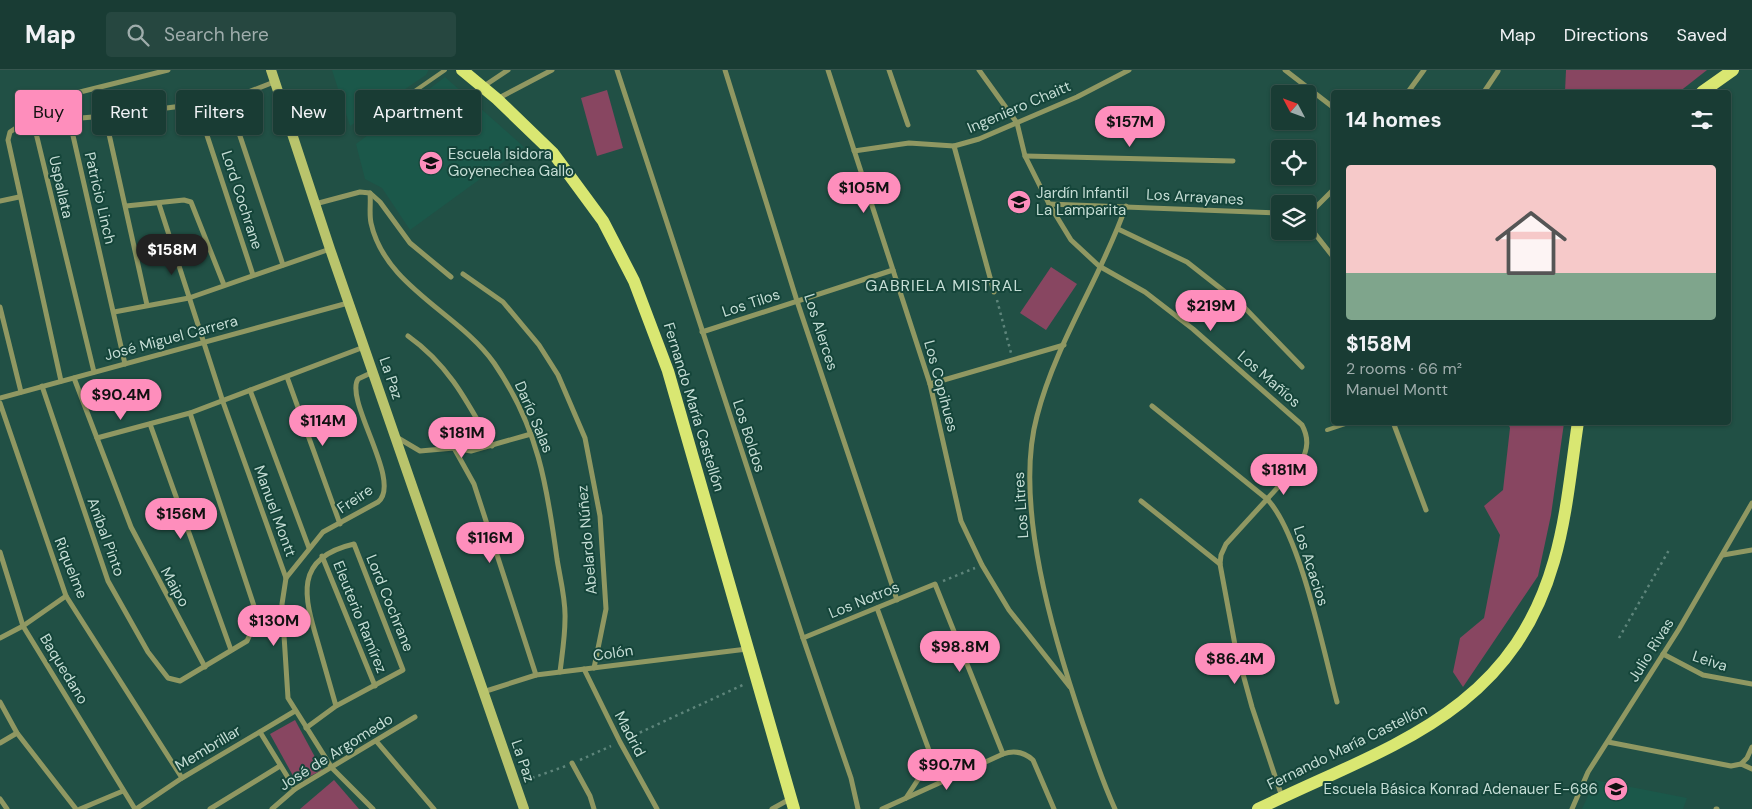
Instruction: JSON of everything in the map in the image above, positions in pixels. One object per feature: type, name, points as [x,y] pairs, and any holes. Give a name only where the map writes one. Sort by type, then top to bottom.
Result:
[{"type":"main road","name":"Fernando María Castellón","points":[[462,70],[497,98],[537,135],[598,215],[625,260],[648,313],[668,371],[792,804]]},
{"type":"main road","points":[[1705,90],[1733,70]]},
{"type":"main road","name":"Fernando María Castellón","points":[[1258,809],[1401,741],[1440,719],[1466,701],[1506,661],[1536,610],[1554,560],[1565,508],[1578,425]]},
{"type":"street","points":[[82,92],[168,70]]},
{"type":"street","name":"La Paz","points":[[271,70],[348,303],[524,809]]},
{"type":"street","points":[[483,87],[508,70]]},
{"type":"street","points":[[497,98],[552,70]]},
{"type":"street","name":"Los Boldos","points":[[618,70],[702,332],[851,778],[858,809]]},
{"type":"street","name":"Los Alerces","points":[[725,70],[798,301],[897,600]]},
{"type":"street","name":"Los Copihues","points":[[828,70],[930,384],[961,521],[982,564],[1010,610],[1070,687]]},
{"type":"street","points":[[889,70],[908,125]]},
{"type":"street","name":"Los Mañíos","points":[[979,70],[1017,123],[1025,156],[1049,204],[1071,240],[1100,266],[1145,292],[1193,330],[1302,425],[1307,443],[1305,456],[1226,544],[1221,555],[1220,564]]},
{"type":"street","name":"Ingeniero Chaitt","points":[[854,151],[909,143],[954,146],[979,139],[1077,97],[1129,70]]},
{"type":"street","points":[[1285,70],[1331,106]]},
{"type":"street","points":[[1409,90],[1424,70]]},
{"type":"street","points":[[1485,90],[1498,71]]},
{"type":"street","name":"Uspallata","points":[[254,90],[274,82]]},
{"type":"street","points":[[15,129],[10,132],[8,140],[61,381]]},
{"type":"street","name":"Uspallata","points":[[36,135],[94,372]]},
{"type":"street","name":"Patricio Linch","points":[[73,135],[125,364]]},
{"type":"street","points":[[109,135],[147,305]]},
{"type":"street","name":"Lord Cochrane","points":[[207,135],[253,275]]},
{"type":"street","points":[[240,135],[283,265]]},
{"type":"street","points":[[954,146],[994,292]]},
{"type":"street","points":[[1025,156],[1233,161]]},
{"type":"street","points":[[1316,207],[1331,191]]},
{"type":"street","points":[[315,204],[360,192],[370,193],[380,202],[410,243],[451,277]]},
{"type":"street","name":"Darío Salas","points":[[370,193],[371,223],[381,250],[405,280],[473,337],[514,395],[531,434],[547,487],[565,618],[560,672]]},
{"type":"street","points":[[0,201],[19,197]]},
{"type":"street","points":[[126,206],[184,200],[191,202],[224,285]]},
{"type":"street","name":"Manuel Montt","points":[[159,204],[222,402],[286,578],[282,604],[288,698],[332,768],[373,809]]},
{"type":"street","name":"Los Arrayanes","points":[[1049,204],[1271,213]]},
{"type":"street","name":"Los Litres","points":[[1115,809],[1070,687],[1047,604],[1034,527],[1031,470],[1036,417],[1064,345],[1118,228],[1126,206]]},
{"type":"street","points":[[1118,228],[1187,262],[1243,306],[1302,367]]},
{"type":"street","points":[[1316,235],[1331,254]]},
{"type":"street","points":[[114,312],[189,298],[330,249]]},
{"type":"street","name":"Los Tilos","points":[[702,332],[893,270]]},
{"type":"street","name":"Abelardo Núñez","points":[[463,274],[503,302],[540,345],[558,375],[585,438],[600,516],[606,609],[594,668]]},
{"type":"street","name":"José Miguel Carrera","points":[[0,398],[348,303]]},
{"type":"street","points":[[0,307],[20,392]]},
{"type":"street","points":[[408,336],[437,358],[453,379],[492,446]]},
{"type":"street","points":[[930,384],[1064,345]]},
{"type":"street","points":[[97,438],[190,413],[364,347]]},
{"type":"street","name":"Freire","points":[[286,578],[308,548],[323,532],[378,502],[384,492],[377,452],[356,394],[358,379],[372,372]]},
{"type":"street","points":[[287,377],[340,524]]},
{"type":"street","name":"Maipo","points":[[74,378],[131,527],[151,569],[205,667]]},
{"type":"street","name":"Aníbal Pinto","points":[[42,386],[108,581],[148,652],[168,678],[174,681],[180,681],[205,667]]},
{"type":"street","points":[[250,390],[308,548]]},
{"type":"street","name":"Riquelme","points":[[0,403],[66,596],[182,778]]},
{"type":"street","name":"Los Acacios","points":[[1152,406],[1267,499],[1281,518],[1294,552],[1337,702]]},
{"type":"street","points":[[190,413],[255,609],[253,628],[247,641],[205,667]]},
{"type":"street","points":[[150,424],[230,650]]},
{"type":"street","points":[[1393,425],[1426,510]]},
{"type":"street","points":[[395,437],[420,451],[454,448],[471,450],[492,446],[531,434]]},
{"type":"street","points":[[454,448],[474,484],[536,676]]},
{"type":"street","points":[[1141,501],[1220,564],[1235,645],[1245,684],[1282,797]]},
{"type":"street","name":"Julio Rivas","points":[[1572,809],[1588,772],[1723,556],[1752,503]]},
{"type":"street","name":"Lord Cochrane","points":[[322,556],[354,544],[403,670],[375,686]]},
{"type":"street","points":[[1723,556],[1752,550]]},
{"type":"street","name":"Baquedano","points":[[0,552],[24,626],[122,791]]},
{"type":"street","name":"Manuel Montt","points":[[322,556],[310,574],[306,595],[307,606],[336,706]]},
{"type":"street","name":"Eleuterio Ramírez","points":[[322,556],[375,686]]},
{"type":"street","points":[[935,584],[1003,754]]},
{"type":"street","name":"Los Notros","points":[[803,638],[935,584]]},
{"type":"street","points":[[0,638],[24,626],[66,596]]},
{"type":"street","points":[[877,608],[930,753],[929,763],[906,798]]},
{"type":"street","name":"Colón","points":[[483,692],[536,676],[560,672],[747,649]]},
{"type":"street","name":"Leiva","points":[[1663,654],[1703,675],[1752,684]]},
{"type":"street","name":"Madrid","points":[[584,669],[620,742],[658,809]]},
{"type":"street","points":[[306,728],[336,706],[375,686]]},
{"type":"street","points":[[0,702],[17,734],[78,809],[122,791]]},
{"type":"street","name":"Membrillar","points":[[122,791],[136,809],[182,778],[295,711]]},
{"type":"street","name":"José de Argomedo","points":[[272,809],[295,788],[377,742],[416,717]]},
{"type":"street","points":[[260,732],[295,788]]},
{"type":"street","points":[[0,743],[17,734]]},
{"type":"street","points":[[377,742],[434,809]]},
{"type":"street","points":[[1608,742],[1731,766],[1741,764],[1747,758],[1752,747]]},
{"type":"street","points":[[882,809],[1003,754],[1017,752],[1033,760],[1054,809]]},
{"type":"street","points":[[572,763],[590,796],[594,809]]},
{"type":"street","points":[[1741,764],[1752,769]]},
{"type":"street","points":[[210,809],[280,766]]},
{"type":"street","points":[[0,800],[7,809]]},
{"type":"street","points":[[772,809],[792,804]]},
{"type":"lane","points":[[416,90],[445,70]]},
{"type":"lane","points":[[1327,430],[1342,425]]},
{"type":"path","points":[[994,292],[1013,359]]},
{"type":"path","points":[[1619,638],[1669,550]]},
{"type":"path","points":[[935,584],[982,564]]},
{"type":"path","points":[[515,784],[572,763],[756,679]]},
{"type":"shaded area","points":[[332,70],[428,70],[426,75],[404,90],[355,90],[355,123],[350,126],[345,110],[345,90],[338,90]]},
{"type":"shaded area","points":[[1566,70],[1707,70],[1682,90],[1565,90]]},
{"type":"shaded area","name":"Escuela Isidora Goyenechea Gallo","points":[[445,77],[460,90],[428,90]]},
{"type":"shaded area","points":[[607,90],[623,148],[597,156],[581,98]]},
{"type":"shaded area","name":"Escuela Isidora Goyenechea Gallo","points":[[481,109],[524,147],[410,230],[382,188],[365,179],[356,144],[368,135],[481,135]]},
{"type":"shaded area","points":[[1051,267],[1077,284],[1046,330],[1020,313]]},
{"type":"shaded area","points":[[1509,425],[1564,425],[1551,515],[1538,576],[1463,687],[1453,672],[1460,638],[1484,618],[1500,535],[1484,506],[1503,490]]},
{"type":"shaded area","points":[[295,720],[322,770],[297,783],[270,734]]},
{"type":"shaded area","points":[[334,780],[359,809],[300,809]]},
{"type":"shaded area","name":"Escuela Básica Konrad Adenauer E-686","points":[[1595,780],[1687,798],[1683,809],[1582,809]]},
{"type":"place","name":"Escuela Isidora Goyenechea Gallo","points":[[431,163]]},
{"type":"place","name":"Jardín Infantil La Lamparita","points":[[1019,202]]},
{"type":"place","name":"Escuela Básica Konrad Adenauer E-686","points":[[1616,789]]},
{"type":"district","name":"GABRIELA MISTRAL","points":[[944,285]]}]
